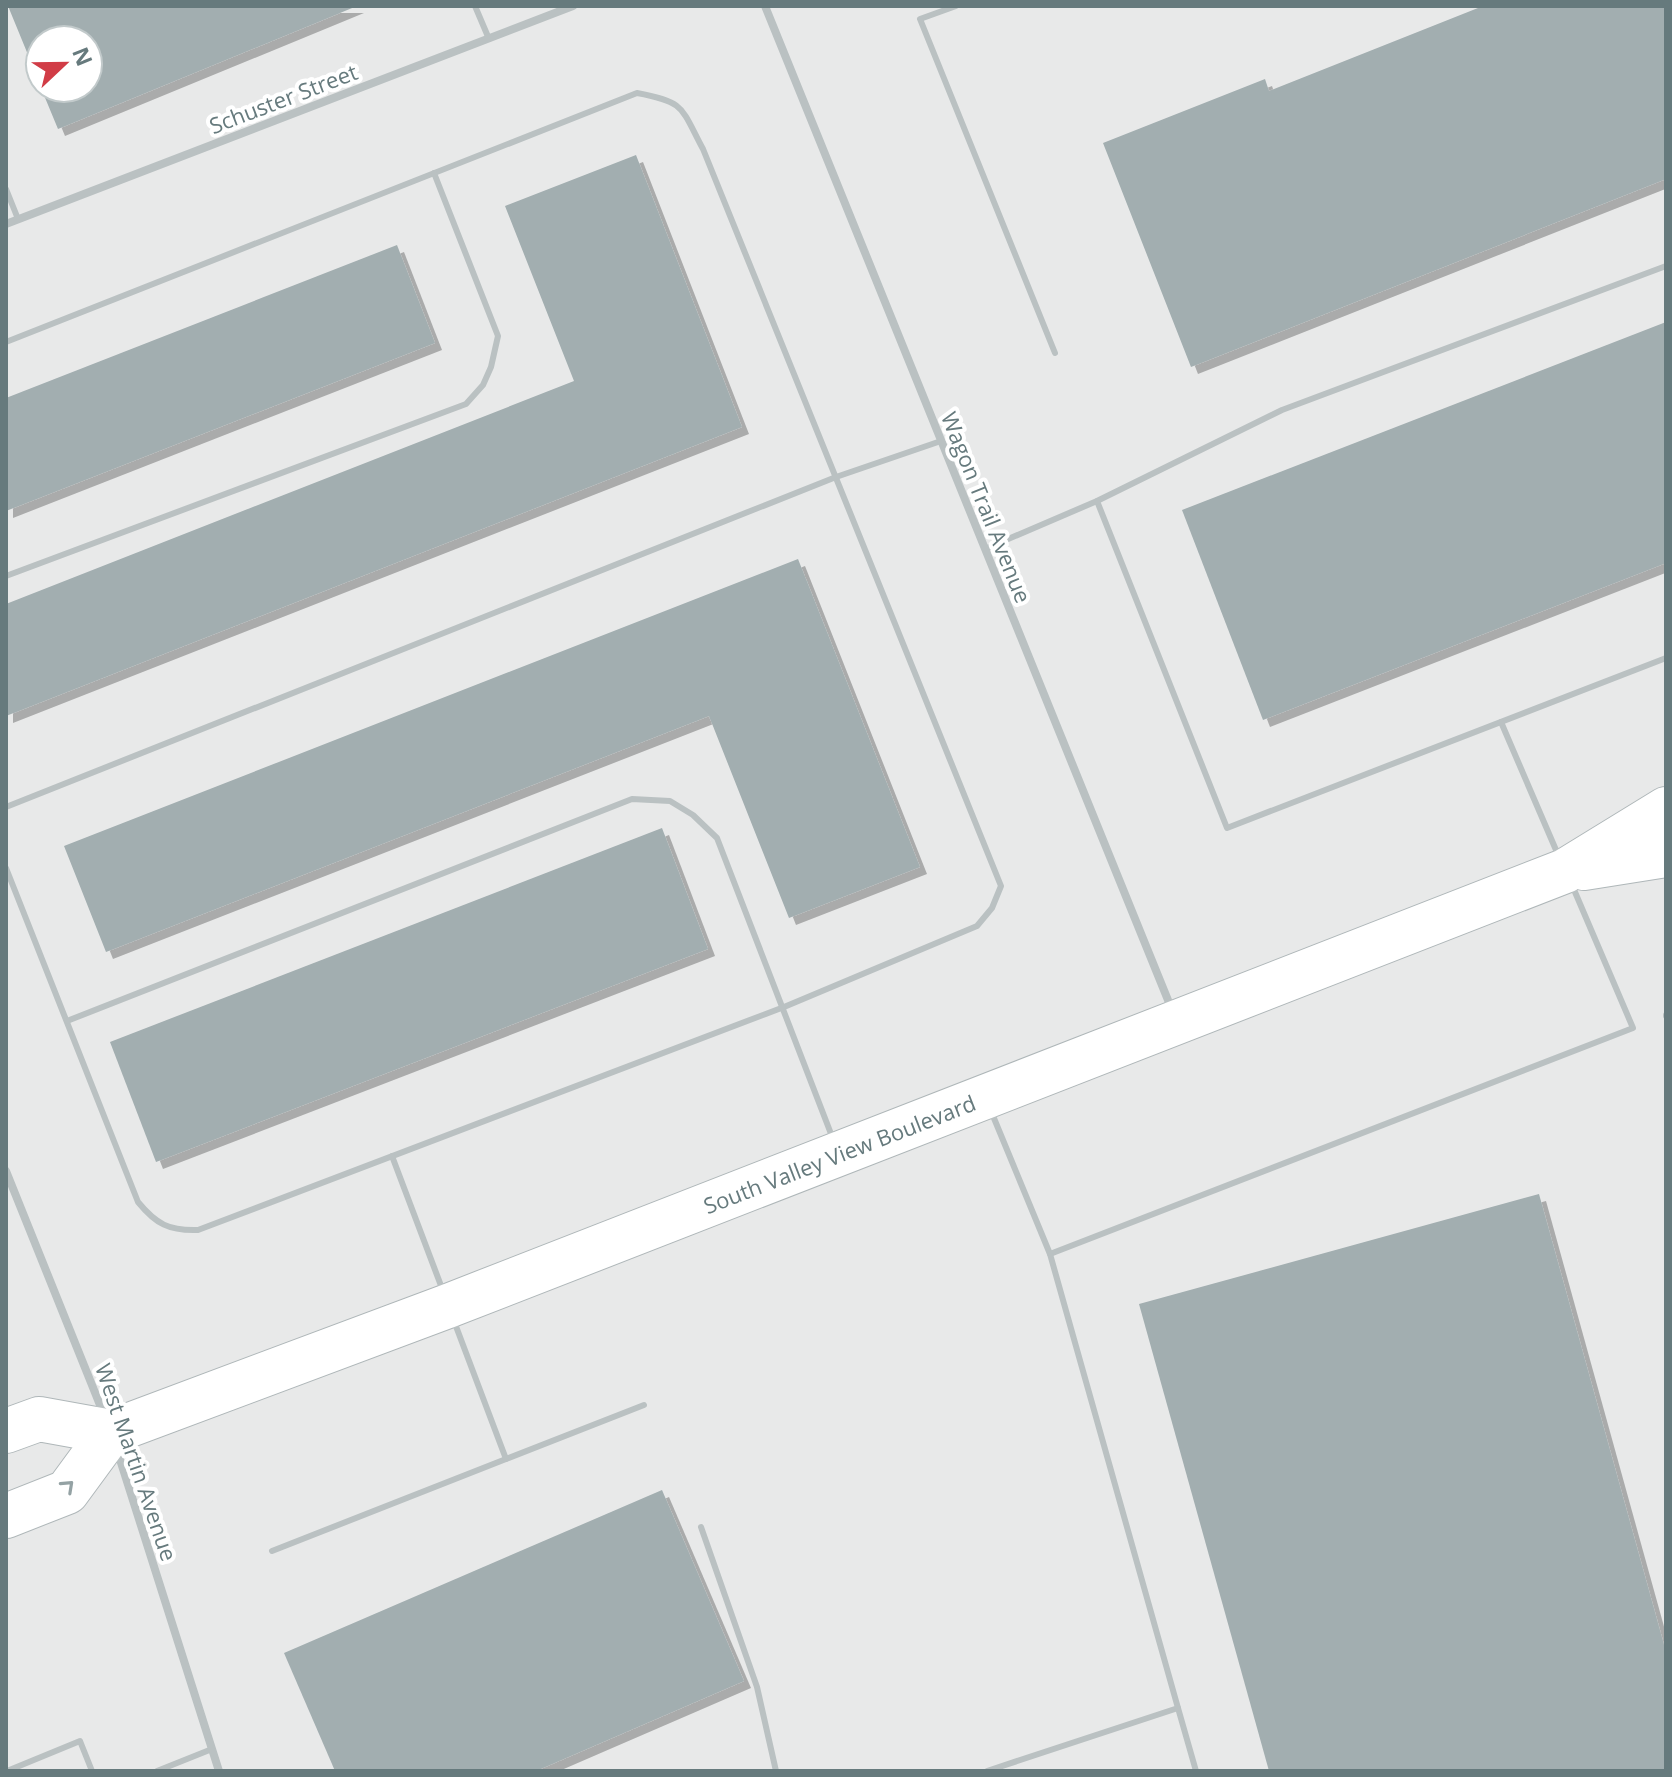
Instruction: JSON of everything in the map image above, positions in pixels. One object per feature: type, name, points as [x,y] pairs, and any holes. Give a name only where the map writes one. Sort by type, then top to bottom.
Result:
[{"type":"main road","name":"South Valley View Boulevard","points":[[111,1432],[448,1306],[1565,871],[1666,809]]},
{"type":"main road","name":"South Valley View Boulevard","points":[[1565,871],[1666,855]]},
{"type":"main road","points":[[6,1431],[39,1419],[111,1432],[67,1492],[6,1516]]},
{"type":"street","name":"Schuster Street","points":[[6,224],[573,6]]},
{"type":"street","name":"Wagon Trail Avenue","points":[[765,6],[1177,1022]]},
{"type":"street","name":"West Martin Avenue","points":[[6,1171],[111,1432],[219,1771]]},
{"type":"lane","points":[[475,6],[489,39]]},
{"type":"lane","points":[[956,6],[920,19],[1055,353]]},
{"type":"lane","points":[[6,342],[637,93],[664,98],[681,107],[703,149],[1001,886],[992,908],[977,926],[784,1007],[198,1230],[177,1231],[152,1219],[138,1202],[6,868]]},
{"type":"lane","points":[[6,576],[466,404],[483,385],[498,336],[434,173]]},
{"type":"lane","points":[[6,189],[18,219]]},
{"type":"lane","points":[[985,549],[1097,501],[1282,410],[1666,266]]},
{"type":"lane","points":[[6,807],[836,477],[941,441]]},
{"type":"lane","points":[[1097,501],[1227,828],[1666,658]]},
{"type":"lane","points":[[1050,1254],[1633,1028],[1501,722]]},
{"type":"lane","points":[[67,1021],[632,799],[670,801],[693,815],[717,838],[838,1154]]},
{"type":"lane","points":[[985,1097],[1050,1254],[1196,1771]]},
{"type":"lane","points":[[392,1156],[506,1459]]},
{"type":"lane","points":[[272,1551],[644,1405]]},
{"type":"lane","points":[[701,1527],[757,1687],[776,1771]]},
{"type":"lane","points":[[987,1771],[1178,1708]]},
{"type":"lane","points":[[7,1771],[80,1741],[92,1771]]},
{"type":"lane","points":[[157,1771],[212,1749]]},
{"type":"shaded area","points":[[6,6],[1666,6],[1666,1771],[6,1771]]},
{"type":"building","points":[[8,6],[357,6],[58,129],[48,104],[104,104],[104,24],[24,24],[24,45]]},
{"type":"building","points":[[1483,6],[1666,6],[1666,179],[1191,367],[1103,143],[1265,79],[1269,91]]},
{"type":"building","points":[[636,155],[742,427],[6,716],[6,604],[574,381],[505,206]]},
{"type":"building","points":[[397,245],[435,343],[6,511],[6,398]]},
{"type":"building","points":[[1666,322],[1666,563],[1263,720],[1182,510]]},
{"type":"building","points":[[798,559],[920,867],[789,918],[709,716],[106,952],[64,846]]},
{"type":"building","points":[[662,828],[708,949],[156,1162],[110,1042]]},
{"type":"building","points":[[1539,1194],[1666,1652],[1666,1771],[1269,1771],[1139,1304]]},
{"type":"building","points":[[662,1490],[744,1681],[536,1771],[335,1771],[284,1653]]}]
